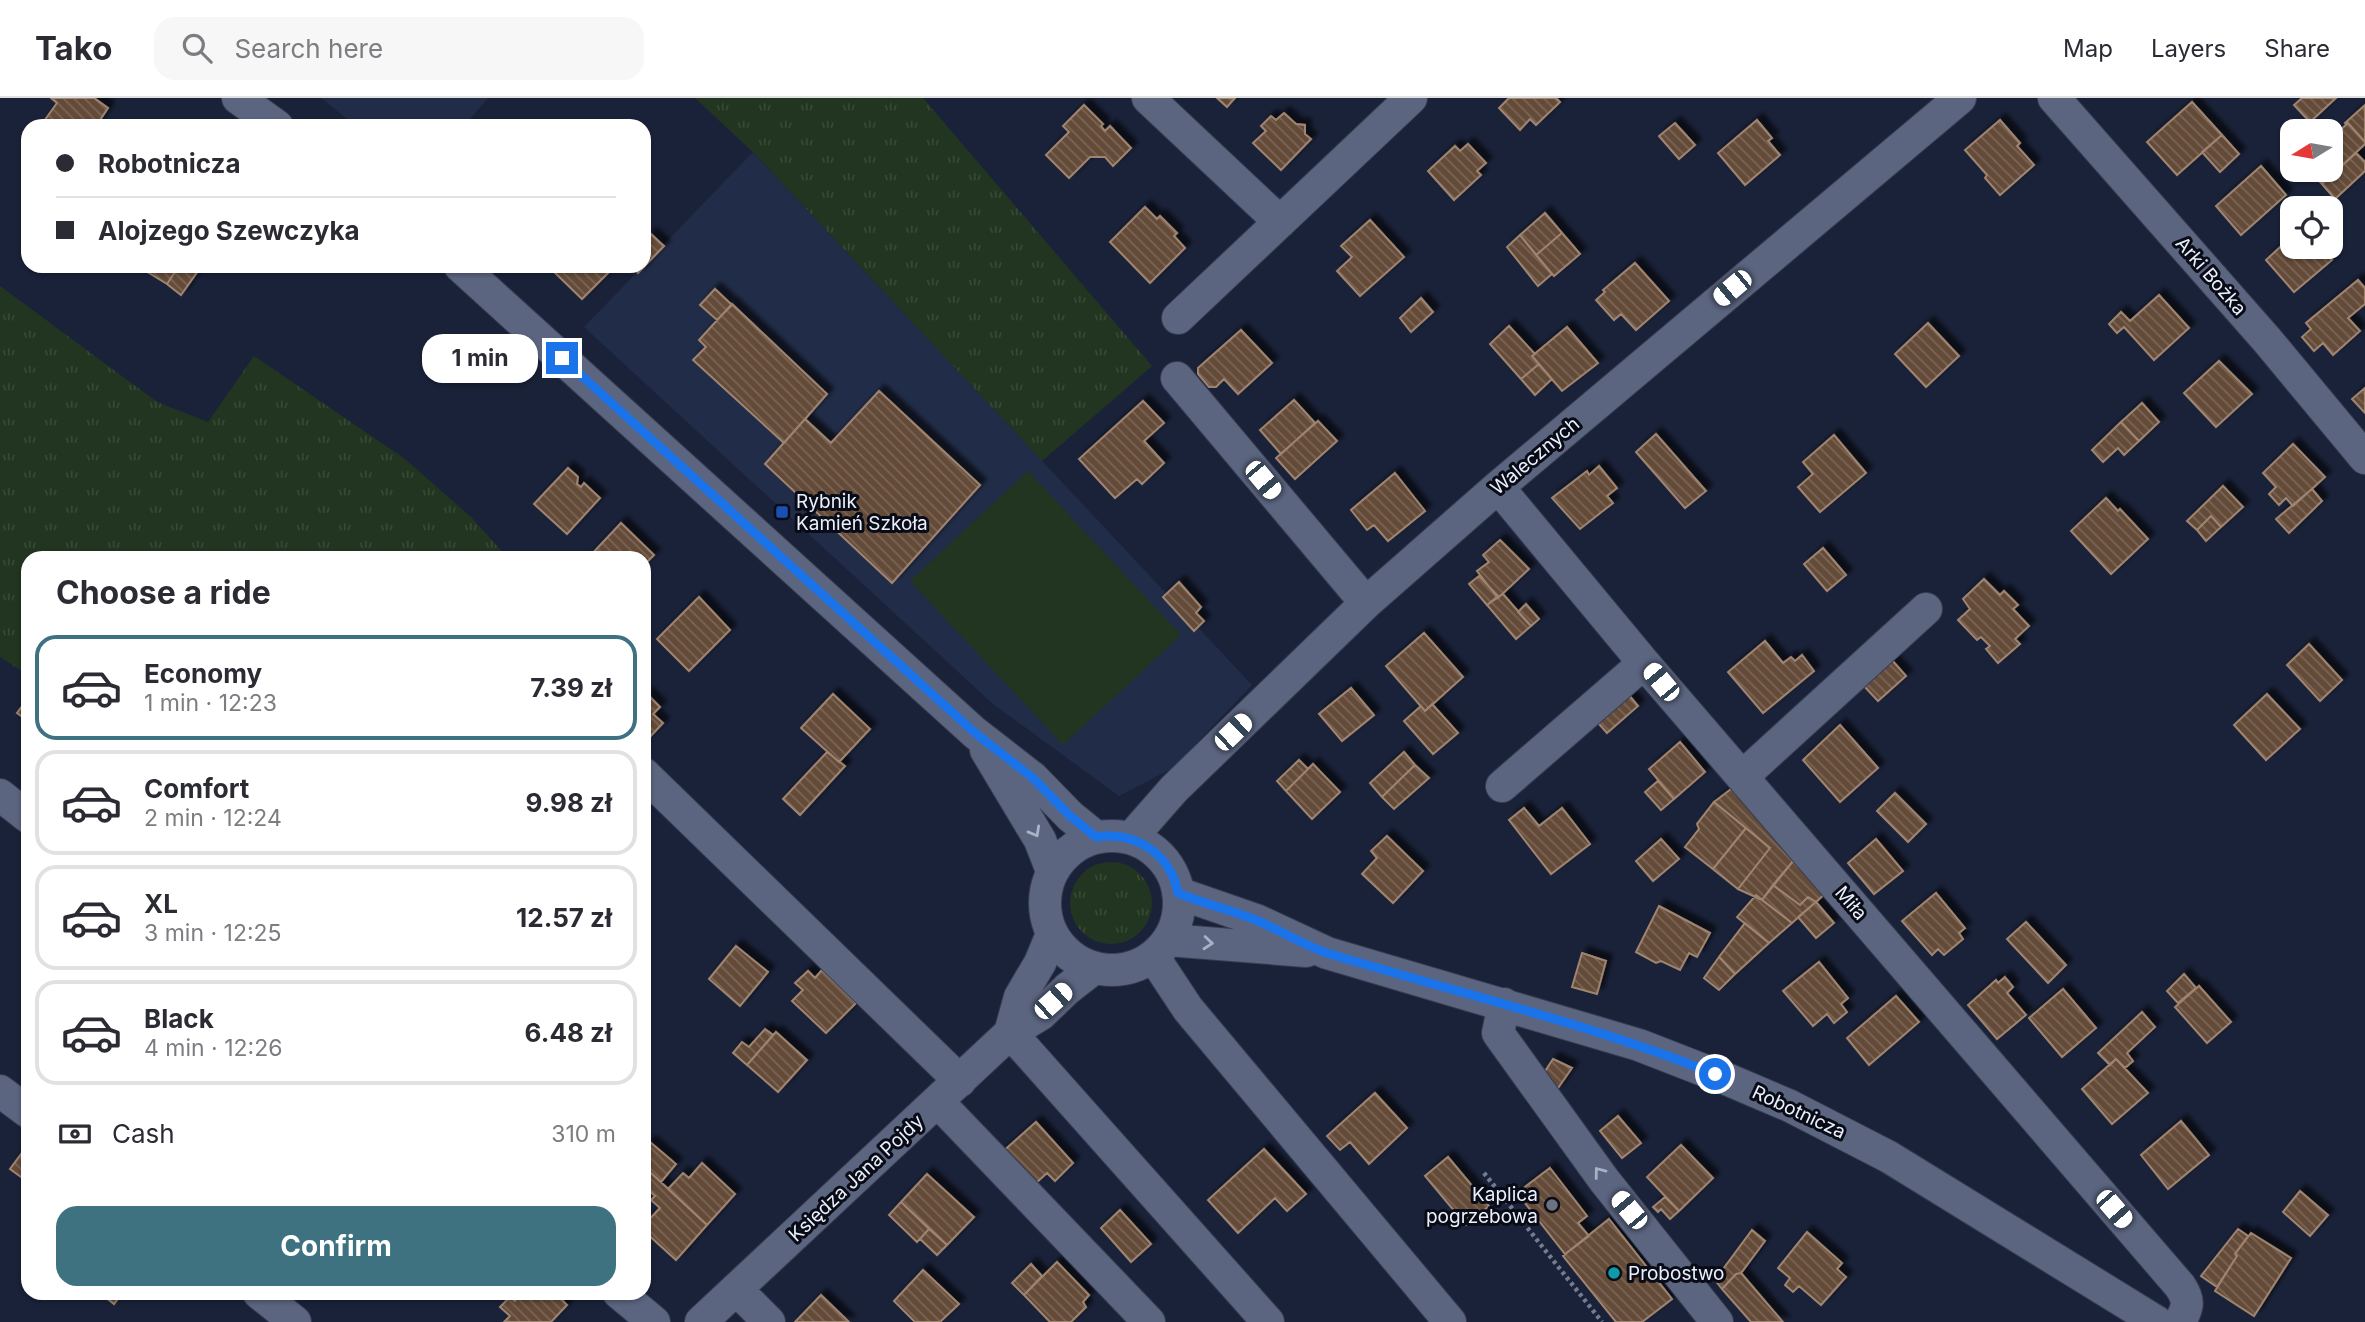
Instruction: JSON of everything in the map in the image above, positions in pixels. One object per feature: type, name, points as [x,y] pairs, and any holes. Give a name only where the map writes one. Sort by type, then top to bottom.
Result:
[{"type":"street","points":[[238,98],[266,119]]},
{"type":"street","points":[[1148,98],[1280,222]]},
{"type":"street","points":[[1178,318],[1411,98]]},
{"type":"street","name":"Walecznych","points":[[1131,838],[1174,789],[1366,603],[1498,487],[1960,98]]},
{"type":"street","name":"Arki Bożka","points":[[2054,98],[2267,340],[2365,458]]},
{"type":"street","points":[[468,273],[975,733],[1033,778],[1070,816],[1096,837]]},
{"type":"street","points":[[1177,378],[1366,603]]},
{"type":"street","name":"Miła","points":[[1498,487],[1644,663],[2180,1286],[2188,1302],[2180,1322]]},
{"type":"street","points":[[1742,776],[1926,609]]},
{"type":"street","points":[[1502,786],[1644,663]]},
{"type":"street","points":[[975,733],[1031,824],[1052,871]]},
{"type":"street","points":[[651,781],[960,1081]]},
{"type":"street","points":[[0,795],[21,812]]},
{"type":"street","points":[[1114,835],[1131,838],[1148,846],[1162,859],[1172,875],[1178,893],[1178,918],[1161,948],[1125,969],[1114,971],[1094,968],[1069,955],[1052,934],[1044,903],[1046,886],[1052,871],[1075,846],[1096,837],[1114,835]]},
{"type":"street","name":"Robotnicza","points":[[1178,893],[1256,920],[1326,953],[1504,1004],[1670,1056],[1730,1080],[1821,1121],[1889,1157],[2157,1322]]},
{"type":"street","points":[[1052,934],[1040,963],[1020,997],[1010,1034],[1268,1322]]},
{"type":"street","points":[[1161,948],[1188,1009],[1450,1322]]},
{"type":"street","name":"Robotnicza","points":[[1161,948],[1326,953]]},
{"type":"street","name":"Księdza Jana Pojdy","points":[[701,1322],[1010,1034],[1041,1014],[1094,968]]},
{"type":"street","points":[[1504,1004],[1498,1033],[1604,1180],[1717,1322]]},
{"type":"street","points":[[0,1090],[21,1106]]},
{"type":"street","points":[[938,1102],[1149,1322]]},
{"type":"street","points":[[736,1289],[769,1322]]},
{"type":"street","points":[[268,1300],[295,1322]]},
{"type":"street","points":[[627,1300],[654,1322]]},
{"type":"path","points":[[1484,1173],[1602,1322]]},
{"type":"shaded area","points":[[321,98],[488,98],[470,119],[347,119]]},
{"type":"shaded area","points":[[753,152],[1252,685],[1173,768],[1119,796],[993,704],[584,327],[636,273],[651,273],[651,258]]},
{"type":"green space","points":[[695,98],[923,98],[1152,366],[1042,461],[753,152]]},
{"type":"green space","points":[[0,286],[157,402],[208,422],[254,356],[405,459],[471,517],[502,551],[21,551],[21,670],[0,657]]},
{"type":"green space","points":[[1028,471],[1181,635],[1063,745],[910,581]]},
{"type":"green space","points":[[1111,862],[1127,865],[1140,874],[1149,887],[1152,903],[1149,919],[1140,932],[1127,941],[1111,944],[1095,941],[1082,932],[1073,919],[1070,903],[1073,887],[1082,874],[1095,865]]},
{"type":"building","points":[[51,98],[94,98],[108,108],[101,119],[46,119],[57,103]]},
{"type":"building","points":[[1217,98],[1235,98],[1227,107]]},
{"type":"building","points":[[1509,98],[1556,98],[1560,102],[1536,125],[1530,119],[1520,130],[1499,108]]},
{"type":"building","points":[[2302,98],[2336,98],[2313,119],[2307,119],[2294,105]]},
{"type":"building","points":[[2192,102],[2222,135],[2177,175],[2147,142]]},
{"type":"building","points":[[1084,105],[1103,124],[1101,126],[1105,131],[1110,126],[1131,148],[1113,166],[1105,157],[1090,157],[1069,178],[1046,155],[1069,132],[1063,126]]},
{"type":"building","points":[[2365,105],[2365,142],[2345,123]]},
{"type":"building","points":[[1284,113],[1296,124],[1305,125],[1305,134],[1311,139],[1281,170],[1253,143],[1266,131],[1261,126],[1271,116],[1276,120]]},
{"type":"building","points":[[1757,120],[1772,138],[1768,141],[1780,155],[1745,185],[1718,153]]},
{"type":"building","points":[[2000,120],[2020,143],[2017,146],[2034,165],[2000,195],[1965,150]]},
{"type":"building","points":[[1675,123],[1695,145],[1679,159],[1659,136]]},
{"type":"building","points":[[2348,123],[2365,144],[2343,164],[2343,128]]},
{"type":"building","points":[[2222,135],[2239,154],[2220,172],[2202,152]]},
{"type":"building","points":[[1468,144],[1486,163],[1477,171],[1481,175],[1454,200],[1428,171],[1455,146],[1460,151]]},
{"type":"building","points":[[2356,153],[2365,162],[2365,171],[2338,196],[2332,196],[2322,184],[2343,182],[2343,165]]},
{"type":"building","points":[[2261,166],[2286,195],[2280,196],[2280,200],[2241,235],[2216,206]]},
{"type":"building","points":[[1145,207],[1157,219],[1160,216],[1177,233],[1174,236],[1185,248],[1150,283],[1110,242]]},
{"type":"building","points":[[1545,213],[1562,233],[1536,255],[1520,235]]},
{"type":"building","points":[[1370,220],[1404,257],[1360,296],[1337,271],[1352,257],[1341,246]]},
{"type":"building","points":[[1562,233],[1580,254],[1554,276],[1536,255]]},
{"type":"building","points":[[651,234],[664,246],[651,260]]},
{"type":"building","points":[[1520,235],[1552,274],[1538,286],[1507,247]]},
{"type":"building","points":[[2280,247],[2280,259],[2332,260],[2294,292],[2266,260]]},
{"type":"building","points":[[1635,263],[1669,301],[1636,330],[1621,314],[1614,320],[1596,300],[1605,292],[1603,290]]},
{"type":"building","points":[[149,273],[174,273],[167,284]]},
{"type":"building","points":[[174,273],[197,273],[181,295],[167,284]]},
{"type":"building","points":[[555,273],[608,273],[582,299]]},
{"type":"building","points":[[2358,280],[2365,288],[2365,304],[2348,318],[2360,331],[2333,355],[2323,343],[2314,351],[2302,337],[2311,329],[2306,323]]},
{"type":"building","points":[[715,289],[732,305],[717,320],[700,305]]},
{"type":"building","points":[[2159,295],[2189,328],[2154,360],[2124,327],[2117,333],[2109,324],[2121,312],[2130,321]]},
{"type":"building","points":[[1421,298],[1433,312],[1411,332],[1400,318]]},
{"type":"building","points":[[732,304],[827,394],[784,443],[693,360],[706,347],[699,340]]},
{"type":"building","points":[[1928,323],[1959,356],[1926,387],[1895,354]]},
{"type":"building","points":[[1509,326],[1535,354],[1532,356],[1539,364],[1521,379],[1490,344]]},
{"type":"building","points":[[1567,327],[1598,363],[1562,391],[1532,356]]},
{"type":"building","points":[[1241,330],[1272,363],[1238,394],[1224,379],[1216,387],[1209,387],[1198,374],[1198,368]]},
{"type":"building","points":[[2219,361],[2252,394],[2216,427],[2184,393]]},
{"type":"building","points":[[1539,364],[1552,379],[1535,395],[1521,379]]},
{"type":"building","points":[[2365,388],[2365,413],[2352,399]]},
{"type":"building","points":[[879,391],[980,485],[892,583],[765,464],[805,419],[831,443]]},
{"type":"building","points":[[1294,400],[1315,423],[1281,454],[1260,430]]},
{"type":"building","points":[[1143,401],[1164,423],[1144,441],[1164,463],[1142,484],[1137,479],[1115,498],[1079,459]]},
{"type":"building","points":[[2142,403],[2159,422],[2139,441],[2121,422]]},
{"type":"building","points":[[1318,421],[1337,441],[1295,479],[1276,458]]},
{"type":"building","points":[[2121,422],[2139,441],[2124,455],[2118,448],[2103,462],[2092,450]]},
{"type":"building","points":[[1656,434],[1706,491],[1685,508],[1636,452]]},
{"type":"building","points":[[1834,435],[1866,473],[1820,512],[1798,487],[1813,474],[1803,462]]},
{"type":"building","points":[[2293,444],[2325,477],[2293,506],[2286,498],[2279,505],[2269,494],[2276,487],[2263,473]]},
{"type":"building","points":[[1599,466],[1617,488],[1607,496],[1613,503],[1580,529],[1552,498],[1587,471],[1589,475]]},
{"type":"building","points":[[568,468],[578,477],[577,484],[581,487],[584,483],[600,498],[567,534],[534,504]]},
{"type":"building","points":[[1395,473],[1425,511],[1388,541],[1374,525],[1367,530],[1351,510]]},
{"type":"building","points":[[2223,486],[2243,507],[2221,527],[2211,516],[2197,530],[2187,521]]},
{"type":"building","points":[[2312,489],[2322,501],[2289,533],[2276,519]]},
{"type":"building","points":[[2106,498],[2148,539],[2111,574],[2071,531]]},
{"type":"building","points":[[2211,516],[2221,527],[2206,541],[2197,530]]},
{"type":"building","points":[[621,523],[650,551],[595,551]]},
{"type":"building","points":[[1500,540],[1529,569],[1498,598],[1477,571],[1489,562],[1483,555]]},
{"type":"building","points":[[1823,548],[1846,575],[1827,591],[1804,564]]},
{"type":"building","points":[[1479,576],[1498,596],[1487,605],[1469,584]]},
{"type":"building","points":[[1984,579],[2000,595],[2004,591],[2018,605],[2013,609],[2029,626],[2015,639],[2020,644],[1998,663],[1986,649],[1990,646],[1981,637],[1977,640],[1958,620],[1970,609],[1963,599]]},
{"type":"building","points":[[1179,582],[1201,607],[1196,613],[1204,621],[1194,631],[1163,597]]},
{"type":"building","points":[[1503,594],[1531,626],[1516,639],[1487,605]]},
{"type":"building","points":[[699,597],[730,630],[689,671],[657,639]]},
{"type":"building","points":[[1526,604],[1539,619],[1531,626],[1518,612]]},
{"type":"building","points":[[1424,633],[1463,677],[1425,711],[1386,666]]},
{"type":"building","points":[[1765,641],[1783,663],[1791,657],[1795,661],[1802,655],[1814,671],[1763,713],[1728,672]]},
{"type":"building","points":[[2309,644],[2342,680],[2320,701],[2287,665]]},
{"type":"building","points":[[1891,659],[1906,676],[1878,701],[1863,685]]},
{"type":"building","points":[[1351,688],[1374,715],[1342,741],[1319,714]]},
{"type":"building","points":[[1623,688],[1638,706],[1607,733],[1592,716]]},
{"type":"building","points":[[833,694],[870,729],[839,762],[801,728]]},
{"type":"building","points":[[2267,694],[2300,729],[2266,760],[2234,725]]},
{"type":"building","points":[[651,698],[660,707],[653,714],[663,723],[651,736]]},
{"type":"building","points":[[1432,704],[1458,733],[1433,754],[1404,721],[1421,706],[1425,711]]},
{"type":"building","points":[[1840,725],[1878,768],[1840,802],[1803,760]]},
{"type":"building","points":[[1680,742],[1705,772],[1674,799],[1649,769]]},
{"type":"building","points":[[827,752],[845,766],[800,815],[783,799]]},
{"type":"building","points":[[1404,752],[1415,765],[1382,797],[1370,783]]},
{"type":"building","points":[[1299,760],[1308,769],[1286,791],[1277,781]]},
{"type":"building","points":[[1313,764],[1340,792],[1312,819],[1286,791]]},
{"type":"building","points":[[1415,765],[1429,778],[1394,809],[1382,797]]},
{"type":"building","points":[[1658,781],[1674,799],[1661,810],[1645,792]]},
{"type":"building","points":[[1735,786],[1798,855],[1762,900],[1738,889],[1770,848],[1714,802]]},
{"type":"building","points":[[1895,793],[1926,824],[1908,842],[1877,811]]},
{"type":"building","points":[[1714,802],[1746,828],[1713,869],[1685,847],[1699,829],[1697,824]]},
{"type":"building","points":[[1524,808],[1539,826],[1562,808],[1590,844],[1551,874],[1509,820]]},
{"type":"building","points":[[1746,828],[1770,848],[1738,889],[1713,869]]},
{"type":"building","points":[[1387,836],[1423,871],[1393,903],[1362,874],[1377,858],[1371,851]]},
{"type":"building","points":[[1661,839],[1679,859],[1653,881],[1636,861]]},
{"type":"building","points":[[1876,839],[1903,871],[1874,894],[1848,863]]},
{"type":"building","points":[[1798,855],[1828,891],[1816,902],[1808,897],[1800,905],[1773,885]]},
{"type":"building","points":[[1773,885],[1800,905],[1808,897],[1816,902],[1792,923],[1762,900]]},
{"type":"building","points":[[1936,893],[1965,928],[1959,933],[1963,939],[1944,955],[1938,949],[1932,955],[1902,921]]},
{"type":"building","points":[[1756,895],[1792,923],[1769,943],[1737,917]]},
{"type":"building","points":[[1816,902],[1834,923],[1816,938],[1798,917]]},
{"type":"building","points":[[1659,906],[1710,933],[1697,957],[1689,953],[1680,970],[1661,961],[1656,963],[1636,952]]},
{"type":"building","points":[[2026,922],[2066,965],[2048,983],[2007,939]]},
{"type":"building","points":[[1745,923],[1769,943],[1735,974],[1719,957]]},
{"type":"building","points":[[736,946],[768,972],[740,1006],[709,979]]},
{"type":"building","points":[[1582,953],[1606,961],[1597,994],[1572,987]]},
{"type":"building","points":[[1719,957],[1735,974],[1719,990],[1704,978]]},
{"type":"building","points":[[1819,962],[1848,998],[1841,1004],[1847,1012],[1834,1023],[1827,1014],[1813,1026],[1783,991]]},
{"type":"building","points":[[822,970],[856,1003],[826,1033],[792,1001],[803,990],[795,983],[808,971],[815,978]]},
{"type":"building","points":[[2184,974],[2196,988],[2178,1003],[2167,991]]},
{"type":"building","points":[[2005,977],[2013,987],[2007,993],[2026,1015],[1997,1039],[1968,1005],[1996,980],[1998,983]]},
{"type":"building","points":[[2199,986],[2231,1022],[2207,1043],[2175,1007]]},
{"type":"building","points":[[2063,989],[2096,1028],[2062,1057],[2029,1018]]},
{"type":"building","points":[[1896,996],[1919,1022],[1869,1065],[1847,1038]]},
{"type":"building","points":[[2142,1012],[2155,1027],[2127,1053],[2133,1061],[2125,1068],[2116,1059],[2110,1065],[2098,1053]]},
{"type":"building","points":[[765,1029],[773,1035],[747,1065],[733,1053],[742,1042],[749,1047]]},
{"type":"building","points":[[776,1032],[807,1060],[778,1092],[747,1065]]},
{"type":"building","points":[[1553,1059],[1572,1068],[1556,1091],[1542,1076]]},
{"type":"building","points":[[2116,1059],[2148,1093],[2112,1124],[2082,1089]]},
{"type":"building","points":[[1375,1093],[1407,1128],[1369,1164],[1350,1142],[1340,1150],[1327,1136]]},
{"type":"building","points":[[1618,1116],[1641,1143],[1622,1158],[1600,1131]]},
{"type":"building","points":[[2181,1121],[2209,1155],[2168,1189],[2141,1155]]},
{"type":"building","points":[[1036,1122],[1073,1163],[1055,1181],[1047,1173],[1035,1184],[999,1155]]},
{"type":"building","points":[[651,1143],[676,1164],[661,1182],[651,1173]]},
{"type":"building","points":[[1681,1145],[1713,1178],[1679,1211],[1647,1177]]},
{"type":"building","points":[[1264,1149],[1306,1194],[1287,1211],[1275,1198],[1238,1233],[1208,1200]]},
{"type":"building","points":[[21,1154],[21,1177],[10,1169]]},
{"type":"building","points":[[1448,1157],[1489,1206],[1466,1225],[1425,1176]]},
{"type":"building","points":[[702,1163],[735,1194],[707,1225],[668,1189],[683,1173],[689,1178]]},
{"type":"building","name":"Kaplica pogrzebowa","points":[[1550,1168],[1587,1216],[1578,1223],[1589,1236],[1565,1254],[1517,1193]]},
{"type":"building","points":[[651,1173],[707,1225],[676,1260],[651,1237],[651,1218],[660,1208],[651,1200],[655,1196],[651,1192]]},
{"type":"building","points":[[927,1174],[974,1217],[947,1245],[901,1202]]},
{"type":"building","points":[[2300,1191],[2328,1215],[2310,1236],[2283,1212]]},
{"type":"building","points":[[1665,1197],[1679,1211],[1670,1219],[1661,1209],[1658,1212],[1653,1207]]},
{"type":"building","points":[[901,1202],[929,1229],[917,1242],[889,1215]]},
{"type":"building","points":[[1120,1210],[1151,1244],[1131,1262],[1101,1228]]},
{"type":"building","name":"Probostwo","points":[[1609,1219],[1672,1299],[1642,1322],[1616,1322],[1563,1256]]},
{"type":"building","points":[[929,1229],[947,1245],[937,1255],[920,1239]]},
{"type":"building","points":[[2238,1229],[2248,1236],[2217,1287],[2201,1276]]},
{"type":"building","points":[[1752,1230],[1765,1241],[1741,1273],[1736,1274],[1722,1289],[1715,1280]]},
{"type":"building","points":[[1807,1232],[1842,1263],[1837,1269],[1846,1277],[1821,1305],[1799,1286],[1793,1292],[1785,1285],[1790,1278],[1778,1268]]},
{"type":"building","points":[[2251,1233],[2291,1258],[2254,1316],[2215,1291],[2237,1256],[2235,1254]]},
{"type":"building","points":[[1057,1262],[1089,1295],[1083,1302],[1086,1307],[1071,1322],[1050,1322],[1024,1295]]},
{"type":"building","points":[[1031,1264],[1042,1276],[1024,1295],[1012,1283]]},
{"type":"building","points":[[923,1270],[959,1304],[940,1322],[915,1322],[894,1301]]},
{"type":"building","points":[[1741,1273],[1783,1322],[1751,1322],[1722,1289],[1736,1274]]},
{"type":"building","points":[[821,1295],[849,1322],[795,1322]]},
{"type":"building","points":[[507,1300],[562,1300],[567,1305],[551,1322],[504,1322],[510,1316],[500,1307]]},
{"type":"place","name":"Rybnik Kamień Szkoła","points":[[782,512]]},
{"type":"place","name":"Kaplica pogrzebowa","points":[[1552,1205]]},
{"type":"place","name":"Probostwo","points":[[1614,1273]]},
{"type":"route","points":[[562,358],[975,733],[1033,778],[1082,827],[1096,837],[1114,835],[1131,838],[1156,852],[1168,866],[1178,893],[1256,920],[1326,953],[1577,1025],[1715,1074]]}]
